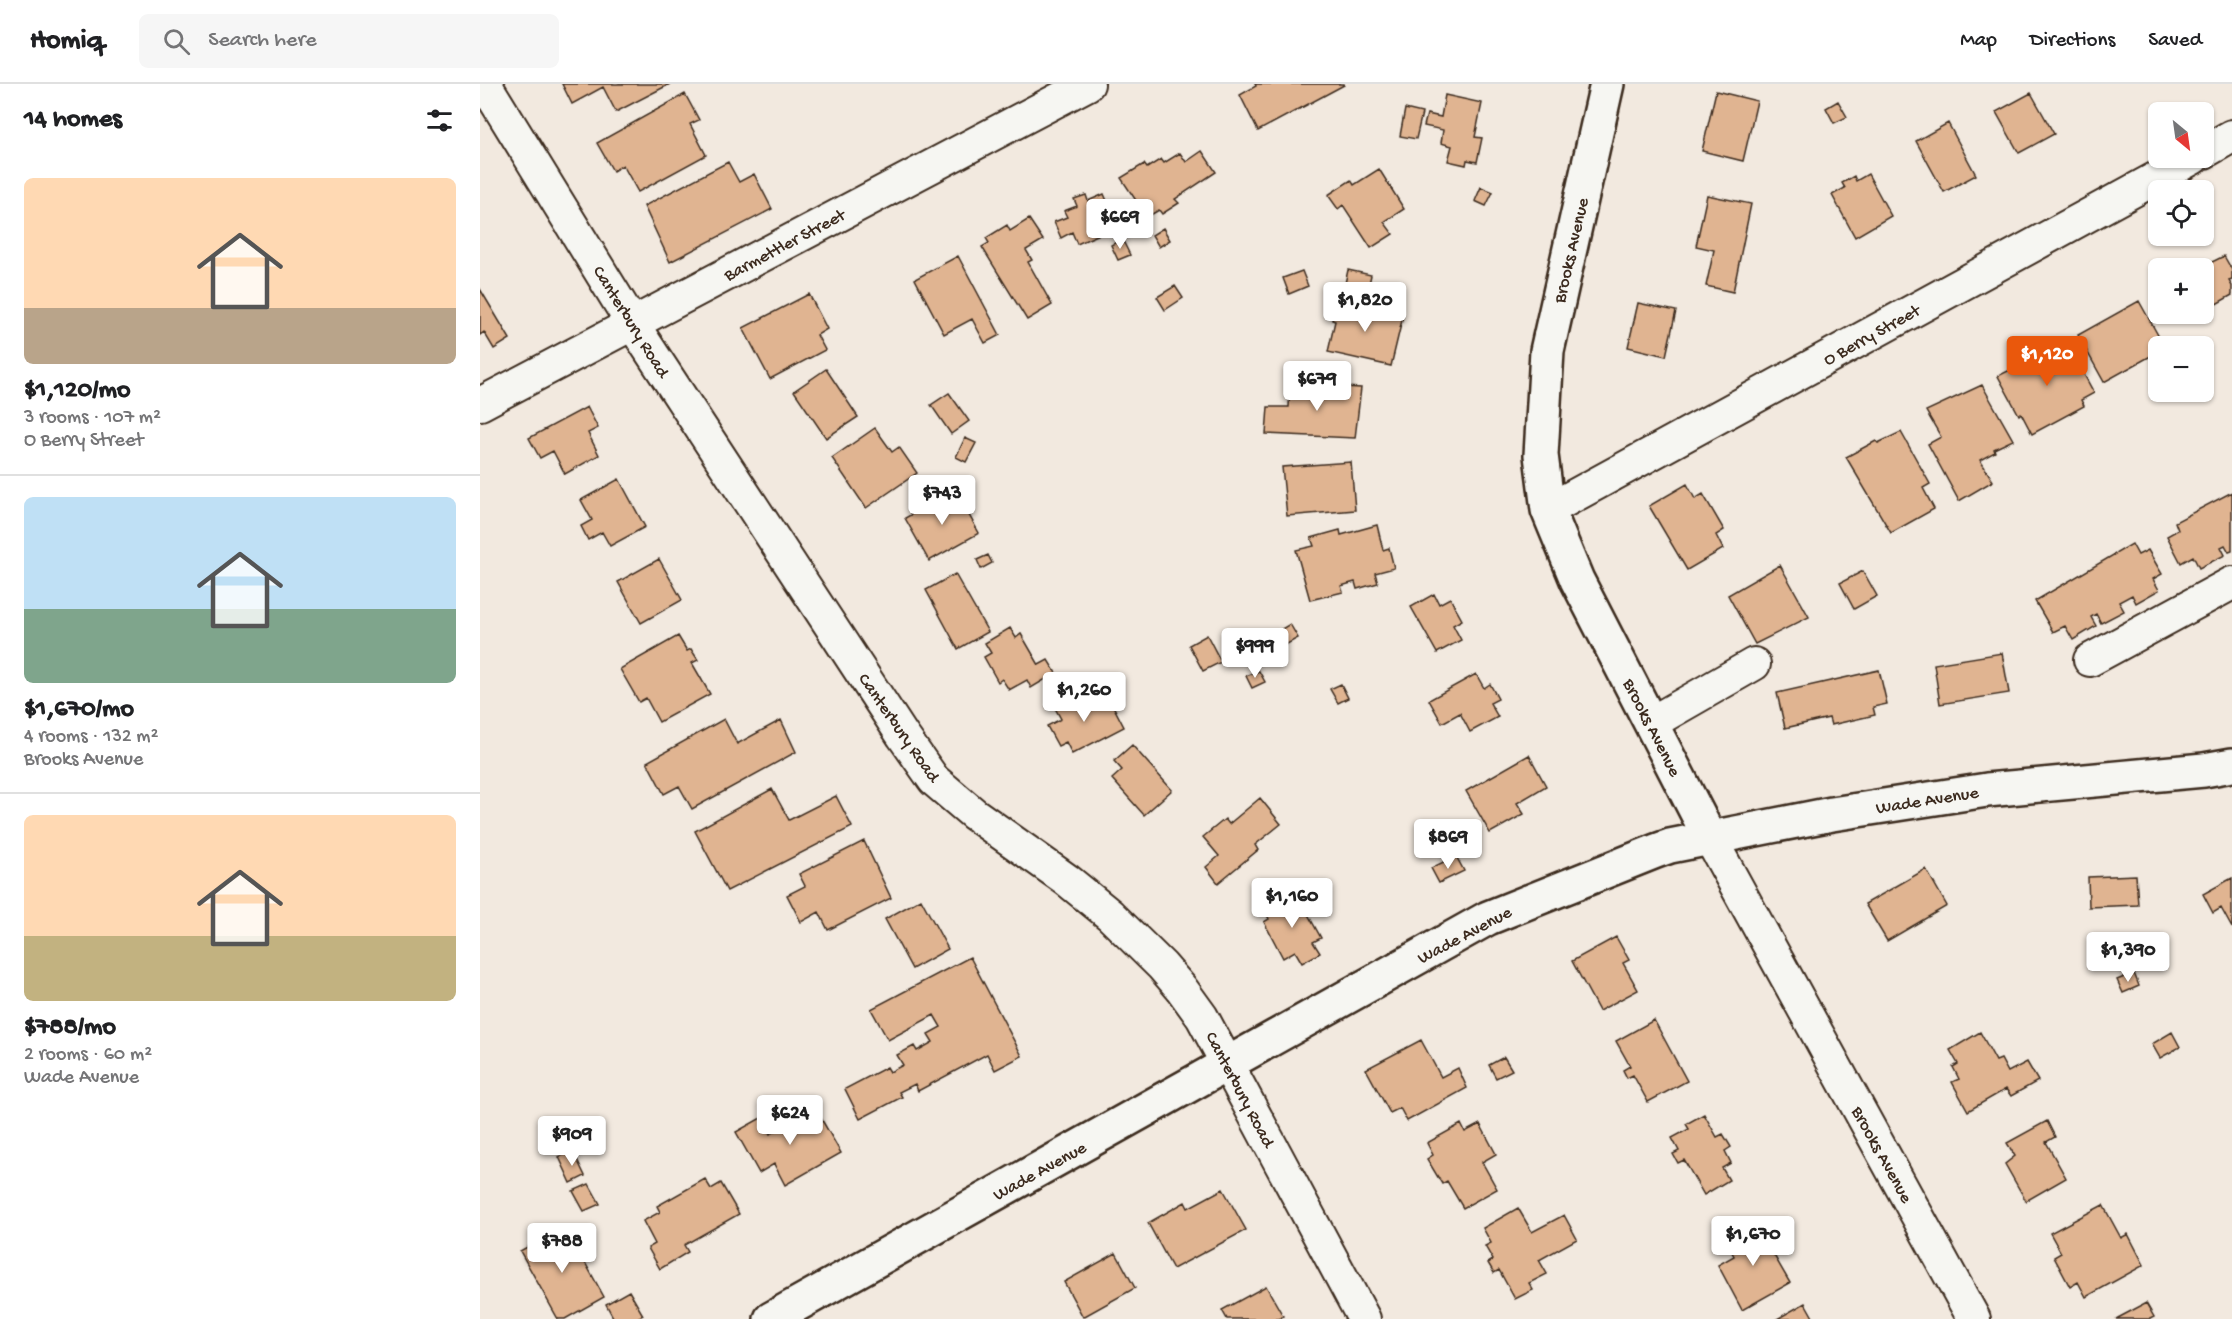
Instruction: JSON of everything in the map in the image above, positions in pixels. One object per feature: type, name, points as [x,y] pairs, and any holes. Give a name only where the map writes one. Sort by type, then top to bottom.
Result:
[{"type":"main road","name":"Brooks Avenue","points":[[1607,84],[1547,351],[1541,455],[1548,510],[1577,580],[1710,838]]},
{"type":"main road","name":"Wade Avenue","points":[[771,1319],[1488,918],[1656,851],[1832,814],[1987,790],[2204,770],[2232,765]]},
{"type":"street","name":"Canterbury Road","points":[[485,84],[632,323],[934,780],[974,814],[1067,880],[1110,915],[1162,966],[1202,1017],[1364,1319]]},
{"type":"street","name":"Barmettler Street","points":[[480,404],[1088,84]]},
{"type":"street","points":[[2214,146],[2232,136]]},
{"type":"street","name":"O Berry Street","points":[[1548,510],[2175,168]]},
{"type":"street","points":[[2090,660],[2232,583]]},
{"type":"street","points":[[1651,723],[1754,664]]},
{"type":"street","name":"Brooks Avenue","points":[[1710,838],[1974,1319]]},
{"type":"building","points":[[562,84],[670,84],[616,112],[603,87],[572,104]]},
{"type":"building","points":[[1255,84],[1344,85],[1258,131],[1240,95],[1256,86]]},
{"type":"building","points":[[1716,91],[1757,101],[1743,161],[1702,151]]},
{"type":"building","points":[[2031,93],[2054,134],[2019,153],[1996,112]]},
{"type":"building","points":[[685,94],[699,120],[690,124],[706,155],[638,192],[623,165],[613,171],[597,143]]},
{"type":"building","points":[[1445,95],[1482,103],[1475,137],[1482,138],[1477,162],[1467,160],[1466,165],[1448,161],[1452,146],[1441,143],[1443,130],[1424,126],[1427,114],[1441,117]]},
{"type":"building","points":[[1838,101],[1847,117],[1834,123],[1826,108]]},
{"type":"building","points":[[1405,109],[1422,113],[1416,139],[1400,136]]},
{"type":"building","points":[[1948,123],[1976,175],[1944,192],[1916,141]]},
{"type":"building","points":[[1202,151],[1216,172],[1175,199],[1179,203],[1162,214],[1159,210],[1147,217],[1121,178],[1144,164],[1147,168],[1161,159],[1164,163],[1180,153],[1186,162]]},
{"type":"building","points":[[728,162],[739,182],[754,174],[772,209],[670,262],[644,206]]},
{"type":"building","points":[[1379,169],[1404,209],[1384,222],[1393,234],[1371,248],[1343,205],[1338,209],[1328,195],[1351,180],[1354,185]]},
{"type":"building","points":[[1868,174],[1891,216],[1855,237],[1832,195],[1845,188],[1842,183],[1854,176],[1856,181]]},
{"type":"building","points":[[1481,187],[1493,192],[1486,206],[1475,201]]},
{"type":"building","points":[[1104,194],[1118,226],[1077,244],[1072,232],[1061,238],[1054,222],[1067,217],[1064,211],[1077,206],[1074,199],[1086,195],[1088,201]]},
{"type":"building","points":[[1707,195],[1751,204],[1733,292],[1706,286],[1714,250],[1696,246]]},
{"type":"building","points":[[1029,219],[1043,240],[1026,250],[1032,260],[1028,262],[1052,305],[1027,320],[982,247],[989,243],[986,238],[1007,225],[1010,231]]},
{"type":"building","points":[[1163,228],[1170,240],[1159,247],[1152,235]]},
{"type":"building","points":[[1122,239],[1130,255],[1118,260],[1111,245]]},
{"type":"building","points":[[958,256],[1000,335],[985,343],[972,319],[944,334],[915,279]]},
{"type":"building","points":[[2224,256],[2232,270],[2232,280],[2229,281],[2232,286],[2232,295],[2214,305],[2214,261]]},
{"type":"building","points":[[1348,270],[1371,275],[1367,293],[1344,288]]},
{"type":"building","points":[[1302,271],[1308,286],[1289,294],[1283,278]]},
{"type":"building","points":[[1175,286],[1183,298],[1165,310],[1157,297]]},
{"type":"building","points":[[480,289],[510,339],[494,349],[484,332],[480,335]]},
{"type":"building","points":[[809,294],[827,329],[817,335],[825,350],[770,379],[743,328]]},
{"type":"building","points":[[1336,301],[1403,316],[1391,366],[1328,352],[1335,321],[1332,320]]},
{"type":"building","points":[[2139,301],[2148,317],[2148,324],[2152,324],[2158,336],[2148,336],[2148,358],[2104,382],[2078,335]]},
{"type":"building","points":[[1638,303],[1676,311],[1666,356],[1628,347]]},
{"type":"building","points":[[2065,339],[2094,393],[2081,400],[2084,406],[2032,434],[1998,376],[2041,357],[2038,352]]},
{"type":"building","points":[[826,369],[858,417],[826,438],[794,391]]},
{"type":"building","points":[[1290,384],[1361,388],[1355,438],[1266,434],[1268,407],[1289,407]]},
{"type":"building","points":[[1982,385],[2013,440],[1994,449],[1995,452],[1980,460],[1993,481],[1959,501],[1928,444],[1941,437],[1926,411]]},
{"type":"building","points":[[949,393],[969,421],[951,434],[931,405]]},
{"type":"building","points":[[587,407],[598,428],[588,433],[599,455],[565,474],[553,451],[540,458],[529,438]]},
{"type":"building","points":[[875,428],[892,452],[899,447],[917,473],[866,508],[832,458]]},
{"type":"building","points":[[1901,432],[1930,484],[1923,488],[1934,509],[1891,533],[1846,457],[1876,441],[1878,443]]},
{"type":"building","points":[[965,438],[976,443],[966,462],[956,457]]},
{"type":"building","points":[[1351,462],[1355,510],[1287,516],[1282,467]]},
{"type":"building","points":[[619,479],[645,527],[610,546],[602,532],[588,540],[581,526],[592,520],[581,500]]},
{"type":"building","points":[[1687,484],[1695,499],[1703,494],[1724,530],[1716,535],[1723,549],[1687,570],[1649,506]]},
{"type":"building","points":[[955,490],[979,533],[929,561],[905,518]]},
{"type":"building","points":[[2232,492],[2232,551],[2229,552],[2225,545],[2221,547],[2225,555],[2199,568],[2193,556],[2181,563],[2167,536],[2178,530],[2175,522]]},
{"type":"building","points":[[1377,525],[1383,550],[1389,548],[1394,568],[1375,573],[1378,583],[1357,589],[1355,582],[1341,586],[1343,592],[1310,600],[1296,550],[1314,546],[1311,538],[1340,530],[1341,535]]},
{"type":"building","points":[[2132,544],[2138,555],[2148,550],[2162,574],[2153,579],[2159,590],[2136,603],[2132,595],[2119,602],[2124,611],[2101,623],[2096,614],[2091,617],[2096,626],[2073,640],[2065,626],[2053,632],[2035,601]]},
{"type":"building","points":[[988,555],[992,563],[981,569],[977,560]]},
{"type":"building","points":[[659,559],[682,600],[641,623],[618,582]]},
{"type":"building","points":[[1780,565],[1809,617],[1755,644],[1728,595]]},
{"type":"building","points":[[1863,571],[1877,596],[1854,609],[1840,583]]},
{"type":"building","points":[[955,574],[988,632],[958,649],[926,590]]},
{"type":"building","points":[[1434,594],[1439,604],[1450,598],[1462,620],[1453,625],[1461,640],[1437,653],[1411,607]]},
{"type":"building","points":[[1290,624],[1298,638],[1278,649],[1270,636]]},
{"type":"building","points":[[1010,628],[1016,638],[1021,634],[1039,665],[1048,660],[1056,673],[1031,688],[1027,680],[1009,690],[1002,679],[998,682],[984,657],[991,653],[985,643]]},
{"type":"building","points":[[1207,635],[1221,662],[1203,671],[1189,645]]},
{"type":"building","points":[[678,636],[687,651],[691,649],[698,660],[692,663],[710,694],[659,722],[646,698],[639,702],[620,669]]},
{"type":"building","points":[[2002,653],[2009,693],[1940,704],[1934,664]]},
{"type":"building","points":[[1879,670],[1887,704],[1873,707],[1875,715],[1831,725],[1829,718],[1785,728],[1777,693]]},
{"type":"building","points":[[1259,671],[1265,682],[1252,688],[1246,676]]},
{"type":"building","points":[[1476,674],[1484,688],[1490,684],[1498,699],[1490,703],[1498,717],[1470,732],[1460,713],[1442,723],[1429,700]]},
{"type":"building","points":[[1341,684],[1348,698],[1338,703],[1330,689]]},
{"type":"building","points":[[1085,692],[1093,709],[1110,700],[1124,727],[1072,754],[1066,742],[1058,746],[1047,726],[1061,719],[1055,708]]},
{"type":"building","points":[[724,719],[737,744],[781,720],[796,752],[692,809],[679,786],[664,794],[647,762]]},
{"type":"building","points":[[1132,745],[1172,790],[1144,815],[1112,779],[1122,770],[1114,761]]},
{"type":"building","points":[[1529,755],[1546,786],[1517,803],[1524,814],[1490,833],[1466,791]]},
{"type":"building","points":[[772,789],[789,820],[836,796],[852,827],[727,891],[695,831]]},
{"type":"building","points":[[1260,798],[1281,824],[1255,845],[1258,850],[1218,883],[1206,867],[1219,856],[1203,837],[1225,819],[1229,824]]},
{"type":"building","points":[[864,841],[891,898],[828,930],[819,912],[801,922],[787,895],[805,886],[799,874]]},
{"type":"building","points":[[1456,856],[1464,871],[1439,883],[1431,868]]},
{"type":"building","points":[[1926,869],[1947,906],[1887,941],[1865,904]]},
{"type":"building","points":[[2136,875],[2138,905],[2089,907],[2088,877]]},
{"type":"building","points":[[2232,878],[2232,928],[2221,908],[2213,913],[2203,894]]},
{"type":"building","points":[[1290,894],[1294,901],[1299,898],[1321,938],[1313,942],[1320,953],[1302,963],[1295,951],[1283,958],[1264,922],[1269,919],[1264,909]]},
{"type":"building","points":[[921,899],[948,949],[912,969],[885,919]]},
{"type":"building","points":[[1616,937],[1629,960],[1623,963],[1638,990],[1599,1011],[1572,961]]},
{"type":"building","points":[[970,957],[1022,1056],[995,1070],[987,1054],[918,1091],[915,1084],[899,1092],[902,1097],[860,1119],[845,1089],[887,1067],[890,1072],[903,1065],[897,1055],[914,1046],[917,1051],[933,1042],[928,1034],[941,1027],[934,1015],[888,1040],[871,1009]]},
{"type":"building","points":[[2134,973],[2139,986],[2123,993],[2117,980]]},
{"type":"building","points":[[1654,1020],[1687,1081],[1648,1102],[1633,1075],[1627,1078],[1623,1070],[1630,1066],[1616,1041]]},
{"type":"building","points":[[1980,1032],[1996,1061],[2001,1059],[2008,1072],[2027,1062],[2038,1081],[2011,1096],[2006,1089],[1968,1111],[1952,1082],[1959,1079],[1953,1067],[1958,1064],[1950,1050]]},
{"type":"building","points":[[2172,1032],[2180,1047],[2160,1058],[2152,1044]]},
{"type":"building","points":[[1421,1040],[1441,1077],[1458,1068],[1467,1088],[1407,1121],[1400,1108],[1390,1113],[1366,1069]]},
{"type":"building","points":[[1504,1057],[1512,1070],[1496,1078],[1489,1065]]},
{"type":"building","points":[[815,1108],[841,1153],[785,1185],[774,1164],[759,1173],[736,1132],[761,1118],[770,1134]]},
{"type":"building","points":[[1704,1114],[1717,1137],[1723,1134],[1731,1147],[1725,1151],[1731,1163],[1722,1168],[1729,1180],[1704,1195],[1684,1160],[1678,1163],[1673,1154],[1679,1151],[1672,1138],[1689,1129],[1686,1124]]},
{"type":"building","points":[[2047,1121],[2055,1137],[2046,1142],[2066,1178],[2026,1201],[2005,1164],[2015,1156],[2007,1143]]},
{"type":"building","points":[[1461,1124],[1465,1132],[1480,1124],[1496,1154],[1482,1162],[1497,1189],[1463,1208],[1447,1181],[1442,1184],[1427,1159],[1433,1155],[1427,1143]]},
{"type":"building","points":[[573,1151],[585,1176],[571,1183],[559,1157]]},
{"type":"building","points":[[705,1179],[711,1189],[721,1183],[739,1214],[684,1245],[688,1252],[660,1269],[648,1248],[655,1244],[643,1221],[660,1212],[657,1206]]},
{"type":"building","points":[[589,1184],[600,1204],[584,1211],[573,1191]]},
{"type":"building","points":[[1223,1189],[1246,1230],[1173,1269],[1148,1223],[1185,1202],[1188,1208]]},
{"type":"building","points":[[2103,1205],[2121,1238],[2128,1234],[2144,1265],[2086,1297],[2078,1282],[2070,1287],[2054,1257],[2061,1253],[2050,1233]]},
{"type":"building","points":[[1518,1208],[1532,1232],[1564,1215],[1577,1239],[1539,1260],[1547,1274],[1529,1283],[1533,1290],[1515,1299],[1499,1270],[1494,1273],[1488,1263],[1493,1260],[1485,1246],[1491,1243],[1483,1228]]},
{"type":"building","points":[[1762,1221],[1773,1242],[1768,1245],[1790,1283],[1742,1310],[1718,1265],[1734,1256],[1726,1241]]},
{"type":"building","points":[[565,1226],[604,1297],[565,1319],[558,1319],[520,1251]]},
{"type":"building","points":[[1116,1253],[1135,1288],[1083,1317],[1064,1282]]},
{"type":"building","points":[[1266,1286],[1283,1316],[1279,1319],[1227,1319],[1222,1310]]},
{"type":"building","points":[[629,1291],[643,1315],[636,1319],[614,1319],[606,1304]]},
{"type":"building","points":[[1805,1303],[1814,1319],[1777,1319]]},
{"type":"building","points":[[2146,1303],[2154,1317],[2116,1319]]}]
